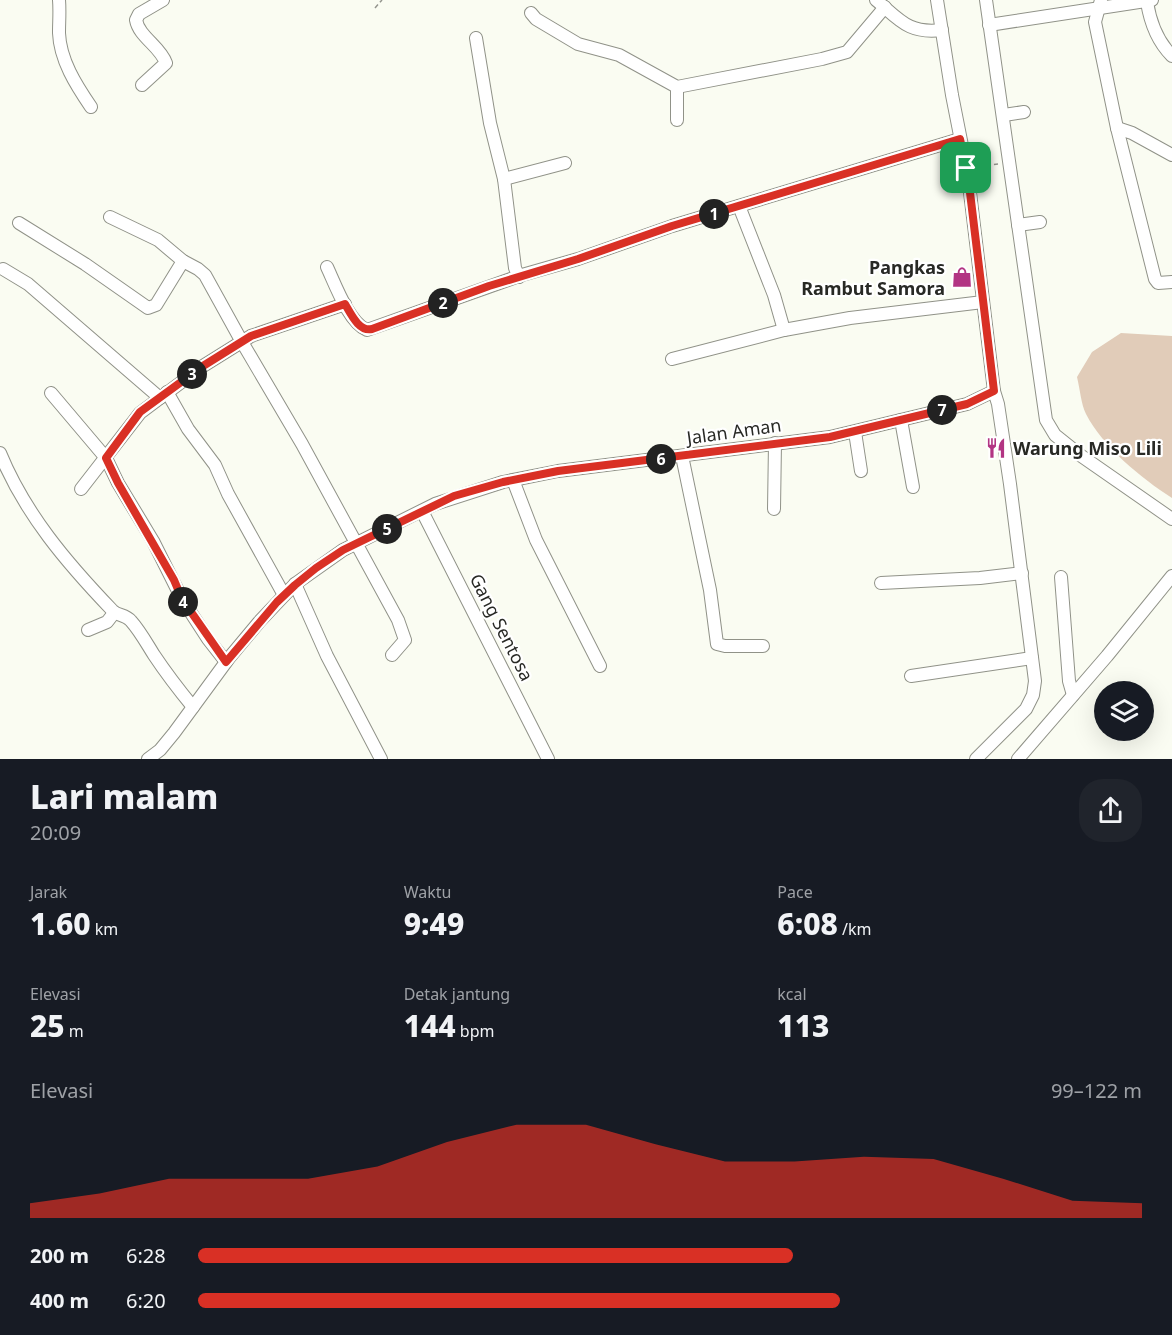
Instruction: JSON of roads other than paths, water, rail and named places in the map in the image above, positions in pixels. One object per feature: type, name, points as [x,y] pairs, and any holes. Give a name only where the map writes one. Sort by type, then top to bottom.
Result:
[{"type":"street","points":[[59,0],[61,17],[59,33],[67,66],[77,87],[91,107]]},
{"type":"street","points":[[142,85],[166,63],[163,56],[136,24],[136,20],[139,14],[163,0]]},
{"type":"street","points":[[937,0],[966,168],[994,391],[998,404],[1022,573],[1035,681],[1034,695],[1026,708],[976,759]]},
{"type":"street","points":[[986,0],[1046,420],[1055,435],[1080,455],[1172,519]]},
{"type":"street","points":[[989,25],[1100,3],[1149,1],[1149,16],[1156,33],[1172,56]]},
{"type":"street","points":[[1100,3],[1095,22],[1117,128],[1155,279],[1158,283],[1172,282]]},
{"type":"street","points":[[531,13],[536,19],[578,44],[619,55],[677,87],[822,59],[847,52],[881,4],[911,28],[928,32],[942,30]]},
{"type":"street","points":[[476,38],[485,100],[504,179],[515,267],[519,277]]},
{"type":"street","points":[[677,87],[677,120]]},
{"type":"street","points":[[1004,115],[1024,112]]},
{"type":"street","points":[[1117,128],[1132,132],[1172,155]]},
{"type":"street","points":[[327,267],[345,304],[362,328],[367,330],[672,226],[960,139]]},
{"type":"street","points":[[504,179],[565,163]]},
{"type":"street","points":[[739,206],[774,295],[784,330]]},
{"type":"street","points":[[110,217],[158,240],[183,261],[205,275],[303,444],[404,634],[403,644],[392,655]]},
{"type":"street","points":[[1018,225],[1040,222]]},
{"type":"street","points":[[19,223],[85,264],[148,308],[156,305],[183,261]]},
{"type":"street","points":[[3,268],[28,284],[164,395],[215,465],[228,494],[284,595]]},
{"type":"street","points":[[672,359],[784,330],[850,318],[983,302]]},
{"type":"street","points":[[81,489],[140,412],[203,366],[266,330],[301,321],[345,304]]},
{"type":"street","name":"Jalan Aman","points":[[148,759],[160,750],[259,622],[295,585],[334,556],[454,496],[558,471],[830,437],[967,404],[994,391]]},
{"type":"street","points":[[51,393],[106,458],[182,599],[226,662]]},
{"type":"street","points":[[901,420],[913,487]]},
{"type":"street","points":[[855,432],[861,471]]},
{"type":"street","points":[[774,509],[775,443]]},
{"type":"street","points":[[0,453],[21,496],[46,536],[114,614],[126,616],[133,624],[193,707]]},
{"type":"street","points":[[682,456],[710,590],[717,644],[763,646]]},
{"type":"street","points":[[513,480],[536,540],[600,666]]},
{"type":"street","name":"Gang Sentosa","points":[[422,511],[548,759]]},
{"type":"street","points":[[881,582],[980,578],[1022,573]]},
{"type":"street","points":[[1019,759],[1172,576]]},
{"type":"street","points":[[1061,577],[1073,695]]},
{"type":"street","points":[[295,585],[327,656],[381,759]]},
{"type":"street","points":[[88,630],[107,622],[114,614]]},
{"type":"street","points":[[911,676],[1032,658]]},
{"type":"place","name":"Pangkas Rambut Samora","points":[[962,277]]},
{"type":"place","name":"Warung Miso Lili","points":[[996,448]]}]
